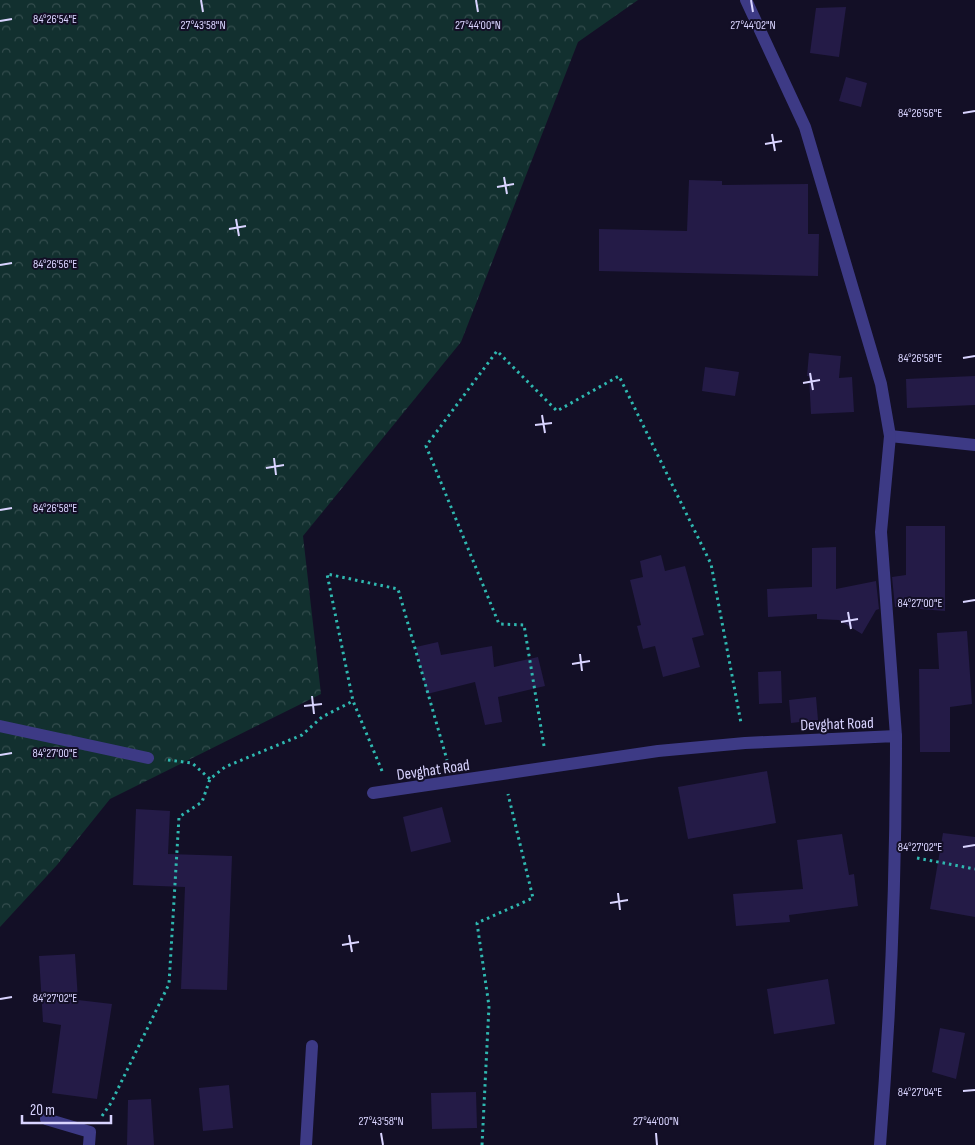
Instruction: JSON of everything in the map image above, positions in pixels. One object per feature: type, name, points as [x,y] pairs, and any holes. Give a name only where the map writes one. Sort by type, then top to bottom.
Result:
[{"type":"street","points":[[746,0],[805,127],[881,384],[890,436],[880,532],[896,736]]},
{"type":"street","points":[[890,436],[975,445]]},
{"type":"street","points":[[0,726],[148,758]]},
{"type":"street","name":"Devghat Road","points":[[374,793],[658,751],[745,743],[896,736],[896,854],[887,1058],[880,1145]]},
{"type":"street","points":[[306,1145],[312,1046]]},
{"type":"street","points":[[46,1119],[90,1139]]},
{"type":"path","points":[[547,766],[524,625],[498,624],[426,446],[497,351],[558,411],[619,376],[711,564],[745,743]]},
{"type":"path","points":[[407,789],[385,779],[353,700],[327,574],[398,588],[446,760],[472,780]]},
{"type":"path","points":[[90,1139],[111,1103],[169,984],[179,816],[202,802],[210,779],[225,767],[302,735],[322,717],[353,700]]},
{"type":"path","points":[[148,758],[192,764],[210,779]]},
{"type":"path","points":[[482,1145],[489,1006],[477,923],[533,898],[504,774]]},
{"type":"path","points":[[896,854],[975,869]]},
{"type":"green space","points":[[0,0],[638,0],[578,42],[461,342],[303,536],[321,694],[110,799],[57,865],[0,927]]},
{"type":"building","points":[[846,7],[839,57],[810,53],[816,8]]},
{"type":"building","points":[[846,77],[867,83],[861,107],[839,101]]},
{"type":"building","points":[[689,180],[722,181],[722,185],[808,184],[808,234],[819,234],[818,276],[599,271],[599,229],[687,231]]},
{"type":"building","points":[[809,353],[841,356],[839,378],[852,377],[854,412],[811,414],[809,376],[807,376]]},
{"type":"building","points":[[705,367],[739,372],[735,396],[702,391]]},
{"type":"building","points":[[975,376],[975,405],[907,408],[906,379]]},
{"type":"building","points":[[906,526],[945,526],[945,611],[895,607],[892,577],[906,575]]},
{"type":"building","points":[[836,547],[836,589],[876,581],[879,609],[876,610],[862,634],[839,620],[817,619],[817,614],[768,617],[767,589],[812,587],[812,548]]},
{"type":"building","points":[[661,555],[665,571],[685,566],[704,635],[692,638],[700,667],[663,677],[655,646],[643,649],[637,626],[641,625],[630,580],[643,577],[640,561]]},
{"type":"building","points":[[967,631],[972,704],[950,707],[950,752],[920,752],[919,669],[939,669],[937,633]]},
{"type":"building","points":[[438,642],[441,655],[492,646],[494,667],[538,657],[545,686],[498,697],[502,722],[485,725],[475,682],[427,694],[416,647]]},
{"type":"building","points":[[781,671],[782,703],[759,704],[758,672]]},
{"type":"building","points":[[816,697],[818,720],[791,723],[789,700]]},
{"type":"building","points":[[767,771],[776,823],[688,839],[678,787]]},
{"type":"building","points":[[442,807],[451,842],[411,852],[403,817]]},
{"type":"building","points":[[136,809],[170,811],[168,854],[232,856],[227,990],[181,989],[185,887],[133,885]]},
{"type":"building","points":[[943,833],[975,837],[975,917],[930,909]]},
{"type":"building","points":[[842,834],[849,875],[854,874],[858,906],[789,915],[790,922],[736,926],[733,894],[803,889],[797,840]]},
{"type":"building","points":[[75,954],[78,1000],[112,1004],[97,1099],[52,1093],[61,1025],[43,1022],[39,956]]},
{"type":"building","points":[[828,979],[835,1024],[774,1034],[767,989]]},
{"type":"building","points":[[940,1028],[965,1033],[956,1079],[932,1072]]},
{"type":"building","points":[[229,1085],[233,1128],[203,1131],[199,1088]]},
{"type":"building","points":[[476,1092],[477,1128],[432,1129],[431,1093]]},
{"type":"building","points":[[151,1099],[154,1145],[127,1145],[128,1100]]}]
